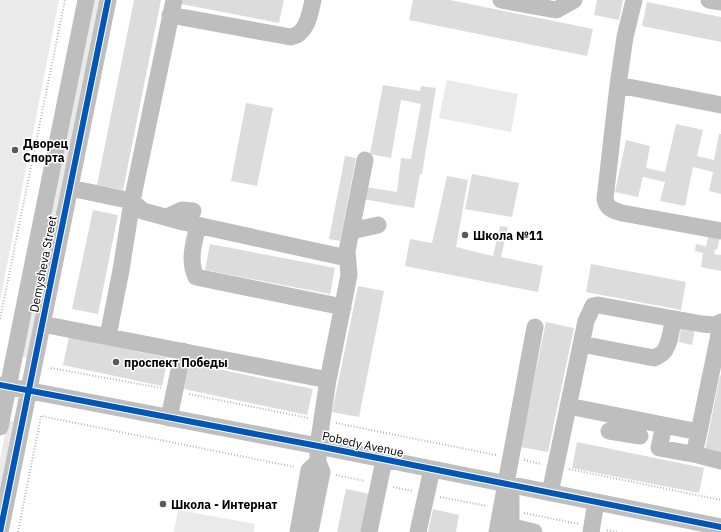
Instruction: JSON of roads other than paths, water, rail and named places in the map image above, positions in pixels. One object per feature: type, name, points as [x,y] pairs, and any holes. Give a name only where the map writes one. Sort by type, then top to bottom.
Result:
[{"type":"street","name":"Demysheva Street","points":[[0,427],[4,385],[86,0]]},
{"type":"street","name":"Demysheva Street","points":[[0,532],[108,0]]},
{"type":"street","points":[[108,336],[121,270],[132,201],[172,8],[291,38],[297,36],[303,29],[308,20],[313,0]]},
{"type":"street","points":[[501,0],[556,10],[574,0]]},
{"type":"street","points":[[634,0],[625,37],[618,85],[605,199],[606,205],[611,210],[622,213],[721,231]]},
{"type":"street","points":[[709,0],[721,2]]},
{"type":"street","points":[[618,85],[721,105]]},
{"type":"street","points":[[310,532],[322,472],[318,454],[328,380],[349,275],[347,251],[365,160]]},
{"type":"street","points":[[70,188],[132,201],[143,211],[167,218],[196,218],[347,258]]},
{"type":"street","points":[[196,218],[191,260],[192,269],[196,277],[343,307]]},
{"type":"street","points":[[351,231],[378,225]]},
{"type":"street","points":[[550,493],[586,321],[593,306],[598,305],[715,325],[721,322]]},
{"type":"street","points":[[581,344],[654,358],[665,351],[673,319]]},
{"type":"street","points":[[42,324],[328,380]]},
{"type":"street","points":[[698,455],[695,450],[721,326]]},
{"type":"street","points":[[534,532],[511,525],[508,485],[510,458],[535,327]]},
{"type":"street","points":[[169,418],[183,351]]},
{"type":"street","name":"Pobedy Avenue","points":[[4,385],[169,418],[318,454],[384,460],[596,502],[678,525],[719,529]]},
{"type":"street","points":[[568,406],[626,430],[664,425],[699,432]]},
{"type":"street","points":[[664,425],[659,448],[698,455],[721,462]]},
{"type":"street","points":[[298,532],[309,470],[318,454]]},
{"type":"street","points":[[369,532],[384,460]]},
{"type":"street","points":[[418,532],[432,469]]},
{"type":"street","points":[[497,532],[508,485]]},
{"type":"street","points":[[591,532],[596,502]]},
{"type":"place","name":"Дворец Спорта","points":[[15,150]]},
{"type":"place","name":"Школа №11","points":[[465,235]]},
{"type":"place","name":"проспект Победы","points":[[116,362]]},
{"type":"place","name":"Школа - Интернат","points":[[163,504]]}]
